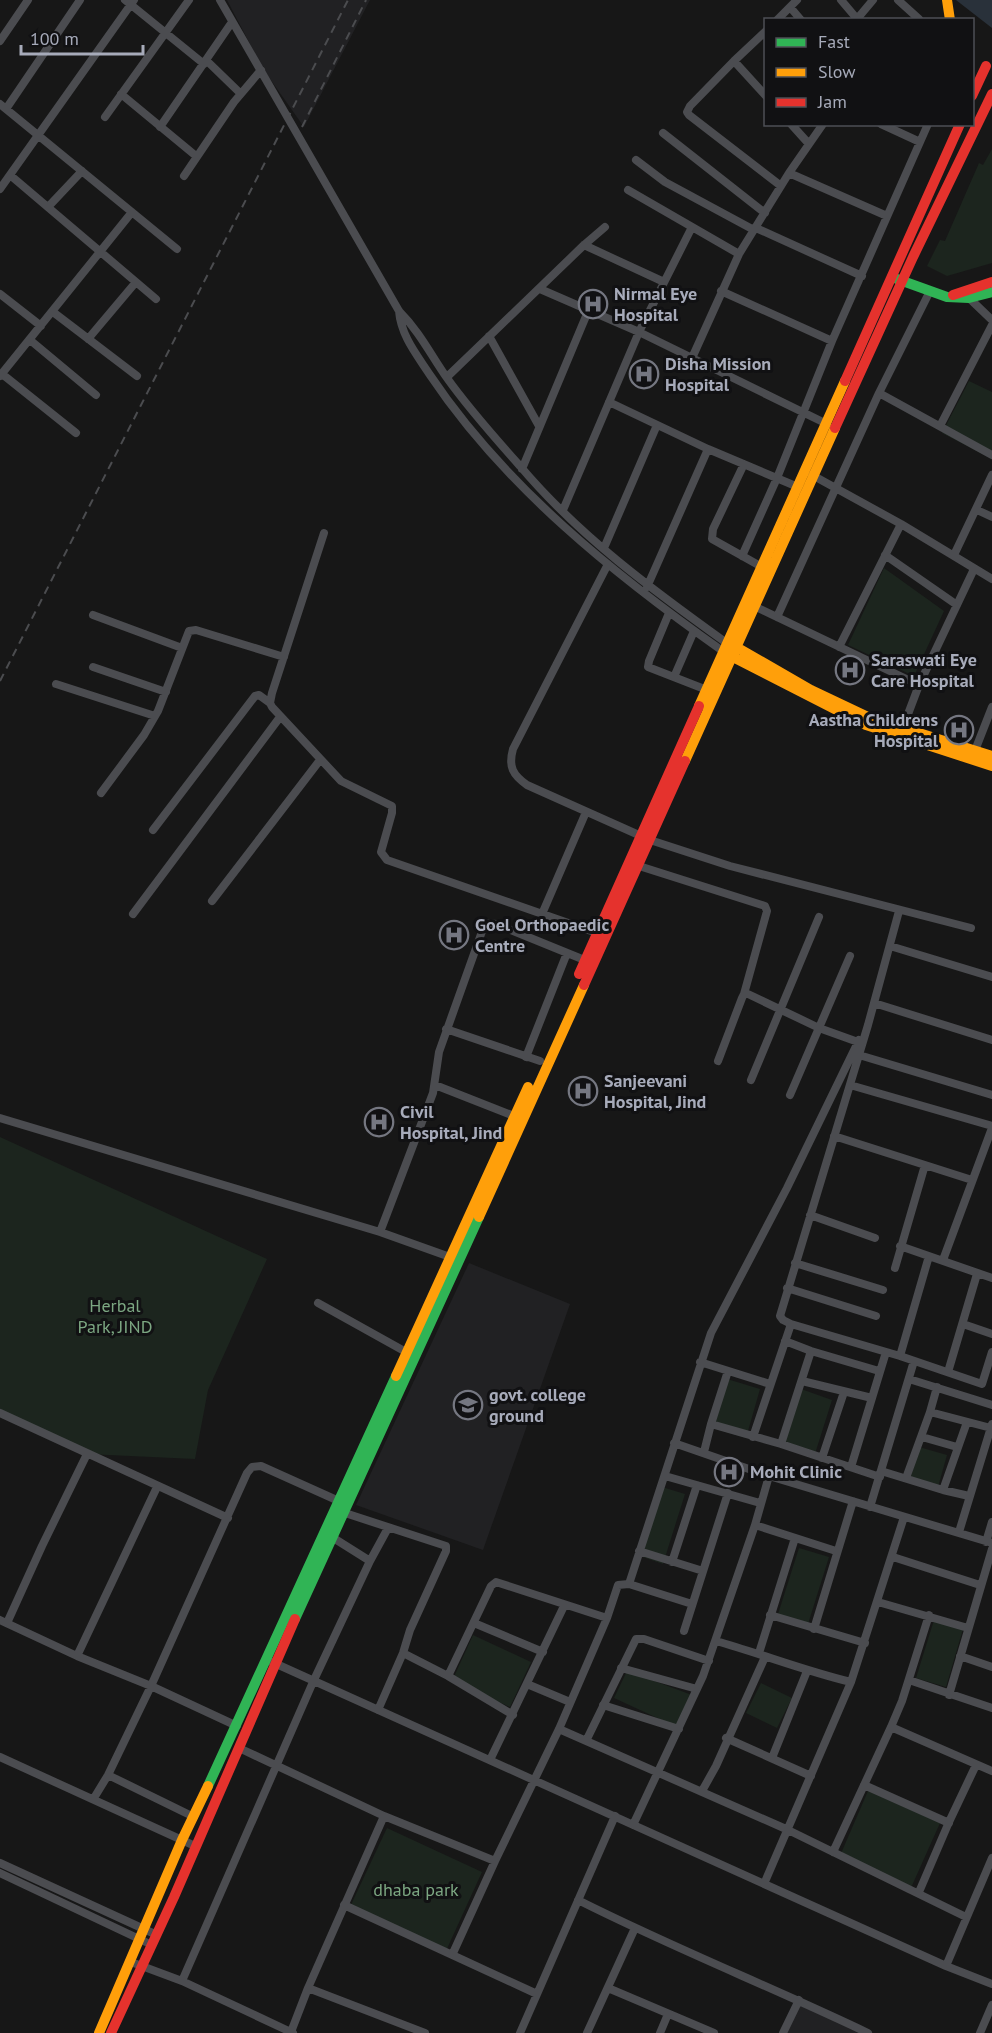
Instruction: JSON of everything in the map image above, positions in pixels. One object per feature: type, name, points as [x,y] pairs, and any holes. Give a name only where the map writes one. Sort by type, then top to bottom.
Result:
[{"type":"main road","points":[[947,0],[950,18]]},
{"type":"main road","points":[[974,60],[989,67],[974,93]]},
{"type":"main road","points":[[99,2033],[182,1840],[241,1727],[344,1506],[590,962],[597,933],[646,838],[731,650],[762,567],[798,487],[810,474],[827,424],[897,279],[992,94]]},
{"type":"main road","points":[[270,1661],[335,1539],[344,1506],[406,1352],[514,1116],[639,866],[646,838],[707,690],[756,607],[810,474],[897,279],[959,126]]},
{"type":"main road","points":[[897,279],[947,297],[969,298],[992,292]]},
{"type":"main road","points":[[947,297],[992,282]]},
{"type":"main road","points":[[731,650],[901,733],[973,755],[992,766]]},
{"type":"main road","points":[[973,755],[992,756]]},
{"type":"main road","points":[[111,2033],[144,1966],[239,1748],[241,1727]]},
{"type":"street","points":[[0,41],[28,0]]},
{"type":"street","points":[[80,0],[3,107],[177,249]]},
{"type":"street","points":[[105,117],[189,0]]},
{"type":"street","points":[[220,0],[399,311],[416,329],[447,377],[522,469],[563,510],[603,548],[731,650]]},
{"type":"street","points":[[779,18],[797,0]]},
{"type":"street","points":[[841,0],[857,18]]},
{"type":"street","points":[[859,18],[873,0]]},
{"type":"street","points":[[898,0],[918,18]]},
{"type":"street","points":[[0,189],[130,2],[240,93]]},
{"type":"street","points":[[790,7],[799,18]]},
{"type":"street","points":[[160,127],[232,22]]},
{"type":"street","points":[[764,36],[734,61],[690,106],[687,112],[781,186]]},
{"type":"street","points":[[734,61],[764,95]]},
{"type":"street","points":[[184,176],[240,93],[261,70]]},
{"type":"street","points":[[121,94],[196,156]]},
{"type":"street","points":[[793,126],[809,144]]},
{"type":"street","points":[[692,358],[739,254],[789,173],[822,126]]},
{"type":"street","points":[[891,126],[920,142]]},
{"type":"street","points":[[742,556],[777,478],[832,341],[927,126]]},
{"type":"street","points":[[663,133],[765,213]]},
{"type":"street","points":[[636,160],[665,182],[755,229],[862,276]]},
{"type":"street","points":[[48,207],[82,171]]},
{"type":"street","points":[[789,173],[887,216]]},
{"type":"street","points":[[10,175],[156,299]]},
{"type":"street","points":[[628,190],[739,254]]},
{"type":"street","points":[[76,434],[1,375],[132,212]]},
{"type":"street","points":[[447,377],[605,227]]},
{"type":"street","points":[[563,510],[639,332],[692,227]]},
{"type":"street","points":[[584,245],[664,282]]},
{"type":"street","points":[[88,339],[136,282]]},
{"type":"street","points":[[540,289],[639,332],[827,424]]},
{"type":"street","points":[[721,291],[832,341]]},
{"type":"street","points":[[777,617],[879,393],[930,291]]},
{"type":"street","points":[[0,294],[41,326]]},
{"type":"street","points":[[969,298],[992,320]]},
{"type":"street","points":[[522,469],[589,309]]},
{"type":"street","points":[[399,311],[400,326],[406,339],[448,401],[484,444],[551,514],[642,593],[694,631],[731,650]]},
{"type":"street","points":[[53,312],[137,376]]},
{"type":"street","points":[[940,426],[992,325]]},
{"type":"street","points":[[489,336],[539,426]]},
{"type":"street","points":[[30,340],[96,395]]},
{"type":"street","points":[[879,393],[992,455]]},
{"type":"street","points":[[609,402],[708,449],[798,487]]},
{"type":"street","points":[[603,548],[657,424]]},
{"type":"street","points":[[484,444],[494,435]]},
{"type":"street","points":[[642,593],[648,585],[708,449]]},
{"type":"street","points":[[744,464],[712,534],[712,539],[762,567]]},
{"type":"street","points":[[810,474],[837,487],[992,579]]},
{"type":"street","points":[[954,555],[992,475]]},
{"type":"street","points":[[976,510],[992,517]]},
{"type":"street","points":[[839,647],[901,524]]},
{"type":"street","points":[[270,702],[324,533]]},
{"type":"street","points":[[885,555],[957,605]]},
{"type":"street","points":[[608,564],[513,749],[510,760],[512,771],[527,785],[646,838],[730,866],[971,928]]},
{"type":"street","points":[[901,733],[919,685],[974,569]]},
{"type":"street","points":[[756,607],[919,685]]},
{"type":"street","points":[[669,613],[648,665],[651,669],[707,690]]},
{"type":"street","points":[[93,615],[182,648]]},
{"type":"street","points":[[101,793],[155,716],[189,631],[284,657]]},
{"type":"street","points":[[674,677],[694,631]]},
{"type":"street","points":[[93,667],[166,692]]},
{"type":"street","points":[[56,684],[155,716]]},
{"type":"street","points":[[153,830],[255,696],[259,695],[270,702],[280,717],[345,785],[392,806],[381,852],[387,860],[597,933]]},
{"type":"street","points":[[973,755],[991,713]]},
{"type":"street","points":[[133,914],[280,717]]},
{"type":"street","points":[[212,901],[321,760]]},
{"type":"street","points":[[542,914],[586,812]]},
{"type":"street","points":[[639,866],[765,906],[767,911],[744,994],[718,1061]]},
{"type":"street","points":[[899,911],[868,1025],[780,1316],[791,1324],[900,1356],[982,1384],[992,1352]]},
{"type":"street","points":[[751,1080],[819,917]]},
{"type":"street","points":[[380,1232],[435,1085],[437,1059],[446,1029],[485,923],[496,924],[590,962]]},
{"type":"street","points":[[890,946],[992,977]]},
{"type":"street","points":[[526,1057],[567,953]]},
{"type":"street","points":[[790,1095],[850,956]]},
{"type":"street","points":[[744,994],[751,995],[819,1028],[858,1042]]},
{"type":"street","points":[[874,1003],[992,1040]]},
{"type":"street","points":[[628,1584],[665,1476],[700,1362],[720,1315],[787,1188],[868,1025]]},
{"type":"street","points":[[446,1029],[540,1060]]},
{"type":"street","points":[[859,1055],[992,1095]]},
{"type":"street","points":[[435,1085],[514,1116]]},
{"type":"street","points":[[850,1085],[992,1127],[943,1260]]},
{"type":"street","points":[[0,1118],[380,1232],[450,1257]]},
{"type":"street","points":[[834,1136],[972,1180]]},
{"type":"street","points":[[895,1268],[925,1165]]},
{"type":"street","points":[[810,1215],[875,1238]]},
{"type":"street","points":[[900,1246],[992,1278]]},
{"type":"street","points":[[900,1356],[929,1256]]},
{"type":"street","points":[[795,1263],[883,1290]]},
{"type":"street","points":[[948,1372],[977,1274]]},
{"type":"street","points":[[787,1288],[876,1316]]},
{"type":"street","points":[[318,1302],[406,1352]]},
{"type":"street","points":[[753,1437],[791,1324]]},
{"type":"street","points":[[963,1324],[992,1334]]},
{"type":"street","points":[[785,1341],[879,1371]]},
{"type":"street","points":[[781,1444],[811,1351]]},
{"type":"street","points":[[851,1467],[885,1352]]},
{"type":"street","points":[[870,1507],[914,1361]]},
{"type":"street","points":[[700,1362],[770,1384]]},
{"type":"street","points":[[704,1452],[728,1371]]},
{"type":"street","points":[[909,1379],[992,1405]]},
{"type":"street","points":[[802,1381],[872,1398]]},
{"type":"street","points":[[906,1478],[922,1437],[937,1387]]},
{"type":"street","points":[[822,1458],[844,1392]]},
{"type":"street","points":[[930,1412],[991,1426],[959,1532]]},
{"type":"street","points":[[0,1413],[228,1518]]},
{"type":"street","points":[[943,1490],[967,1422]]},
{"type":"street","points":[[711,1424],[851,1467],[906,1478],[969,1496]]},
{"type":"street","points":[[922,1437],[957,1447]]},
{"type":"street","points":[[674,1443],[769,1476],[989,1542],[992,1522]]},
{"type":"street","points":[[87,1454],[3,1622],[241,1727]]},
{"type":"street","points":[[94,1798],[108,1775],[151,1686],[247,1473],[256,1465],[388,1528],[446,1546],[447,1551],[410,1630],[403,1653],[378,1710]]},
{"type":"street","points":[[665,1476],[760,1503]]},
{"type":"street","points":[[633,1825],[709,1661],[769,1476]]},
{"type":"street","points":[[672,1562],[697,1485]]},
{"type":"street","points":[[77,1656],[157,1487]]},
{"type":"street","points":[[684,1631],[728,1493]]},
{"type":"street","points":[[814,1629],[836,1551],[853,1502]]},
{"type":"street","points":[[764,1884],[851,1682],[904,1517]]},
{"type":"street","points":[[755,1525],[836,1551]]},
{"type":"street","points":[[182,1981],[313,1682],[388,1528]]},
{"type":"street","points":[[702,1791],[716,1766],[762,1655],[770,1615],[795,1538]]},
{"type":"street","points":[[335,1539],[370,1561]]},
{"type":"street","points":[[949,1695],[992,1549]]},
{"type":"street","points":[[639,1551],[703,1571]]},
{"type":"street","points":[[893,1557],[980,1585]]},
{"type":"street","points":[[448,1676],[491,1586],[496,1582],[606,1618]]},
{"type":"street","points":[[453,1953],[559,1729],[618,1585],[628,1584],[692,1604]]},
{"type":"street","points":[[878,1602],[968,1628]]},
{"type":"street","points":[[490,1760],[564,1606]]},
{"type":"street","points":[[770,1615],[865,1643]]},
{"type":"street","points":[[833,1852],[891,1727],[909,1680],[929,1615]]},
{"type":"street","points":[[474,1623],[543,1652]]},
{"type":"street","points":[[586,1742],[636,1639],[644,1639],[709,1661]]},
{"type":"street","points":[[716,1641],[807,1671],[851,1682]]},
{"type":"street","points":[[403,1653],[448,1676],[513,1715]]},
{"type":"street","points":[[960,1656],[992,1667]]},
{"type":"street","points":[[270,1661],[946,1966],[992,1984]]},
{"type":"street","points":[[621,1668],[697,1689]]},
{"type":"street","points":[[772,1758],[807,1671]]},
{"type":"street","points":[[909,1680],[992,1708]]},
{"type":"street","points":[[527,1684],[570,1702]]},
{"type":"street","points":[[603,1705],[679,1729]]},
{"type":"street","points":[[891,1727],[992,1772]]},
{"type":"street","points":[[559,1729],[786,1829],[966,1917]]},
{"type":"street","points":[[726,1738],[811,1776]]},
{"type":"street","points":[[239,1748],[384,1816],[495,1861]]},
{"type":"street","points":[[0,1757],[195,1846]]},
{"type":"street","points":[[919,1893],[976,1765]]},
{"type":"street","points":[[108,1775],[195,1817]]},
{"type":"street","points":[[864,1785],[949,1823]]},
{"type":"street","points":[[131,1962],[182,1981],[292,2033],[308,1988],[384,1816]]},
{"type":"street","points":[[520,2033],[615,1816]]},
{"type":"street","points":[[946,1966],[992,1858]]},
{"type":"street","points":[[0,1863],[154,1940]]},
{"type":"street","points":[[0,1873],[142,1934]]},
{"type":"street","points":[[578,1900],[868,2033]]},
{"type":"street","points":[[344,1905],[453,1953],[537,1994]]},
{"type":"street","points":[[587,2033],[635,1928]]},
{"type":"street","points":[[308,1988],[425,2033]]},
{"type":"street","points":[[608,1988],[714,2033]]},
{"type":"street","points":[[783,2033],[799,2000]]},
{"type":"street","points":[[980,2033],[992,2005]]},
{"type":"street","points":[[660,2033],[668,2014]]},
{"type":"shaded area","points":[[227,0],[370,0],[304,127],[263,69]]},
{"type":"shaded area","points":[[956,0],[992,0],[992,28]]},
{"type":"shaded area","name":"govt. college ground","points":[[469,1263],[570,1304],[483,1550],[356,1505]]},
{"type":"shaded area","points":[[800,2002],[861,2033],[786,2033]]},
{"type":"green space","points":[[992,149],[992,263],[947,276],[927,266],[940,240],[945,241],[979,163],[983,165]]},
{"type":"green space","points":[[969,381],[992,392],[992,450],[988,457],[942,433]]},
{"type":"green space","points":[[884,568],[944,611],[914,676],[848,645]]},
{"type":"green space","name":"Herbal Park, JIND","points":[[0,1137],[267,1259],[208,1390],[195,1459],[87,1454],[0,1413]]},
{"type":"green space","points":[[727,1379],[760,1389],[746,1438],[712,1428]]},
{"type":"green space","points":[[801,1389],[832,1400],[814,1457],[782,1446]]},
{"type":"green space","points":[[919,1447],[947,1455],[938,1487],[910,1479]]},
{"type":"green space","points":[[662,1487],[685,1494],[663,1564],[640,1556]]},
{"type":"green space","points":[[799,1548],[829,1557],[808,1624],[778,1614]]},
{"type":"green space","points":[[934,1620],[963,1629],[946,1687],[916,1678]]},
{"type":"green space","points":[[473,1635],[531,1662],[510,1707],[452,1681]]},
{"type":"green space","points":[[627,1671],[692,1695],[677,1727],[614,1698]]},
{"type":"green space","points":[[761,1683],[792,1698],[777,1728],[746,1713]]},
{"type":"green space","points":[[868,1791],[940,1823],[910,1890],[839,1858]]},
{"type":"green space","name":"dhaba park","points":[[387,1828],[482,1872],[445,1953],[349,1909]]},
{"type":"railway","points":[[0,681],[348,0]]},
{"type":"railway","points":[[302,127],[366,0]]},
{"type":"traffic: fast","points":[[897,279],[947,297],[969,298],[992,292]]},
{"type":"traffic: fast","points":[[295,1619],[479,1217]]},
{"type":"traffic: fast","points":[[208,1786],[396,1376]]},
{"type":"traffic: slow","points":[[947,0],[950,18]]},
{"type":"traffic: slow","points":[[699,706],[845,381]]},
{"type":"traffic: slow","points":[[685,761],[835,428]]},
{"type":"traffic: slow","points":[[738,648],[811,690],[868,717],[992,756]]},
{"type":"traffic: slow","points":[[733,657],[866,725],[992,766]]},
{"type":"traffic: slow","points":[[479,1217],[584,985]]},
{"type":"traffic: slow","points":[[396,1376],[528,1087]]},
{"type":"traffic: slow","points":[[99,2033],[182,1840],[208,1786]]},
{"type":"traffic: jam","points":[[974,92],[986,66]]},
{"type":"traffic: jam","points":[[835,428],[913,257],[992,94]]},
{"type":"traffic: jam","points":[[845,381],[959,126]]},
{"type":"traffic: jam","points":[[953,295],[992,282]]},
{"type":"traffic: jam","points":[[579,974],[699,706]]},
{"type":"traffic: jam","points":[[584,985],[685,761]]},
{"type":"traffic: jam","points":[[111,2033],[174,1897],[295,1619]]},
{"type":"place","name":"Nirmal Eye Hospital","points":[[593,304]]},
{"type":"place","name":"Disha Mission Hospital","points":[[644,374]]},
{"type":"place","name":"Saraswati Eye Care Hospital","points":[[850,670]]},
{"type":"place","name":"Aastha Childrens Hospital","points":[[959,730]]},
{"type":"place","name":"Goel Orthopaedic Centre","points":[[454,935]]},
{"type":"place","name":"Sanjeevani Hospital, Jind","points":[[583,1091]]},
{"type":"place","name":"Civil Hospital, Jind","points":[[379,1122]]},
{"type":"place","name":"govt. college ground","points":[[468,1405]]},
{"type":"place","name":"Mohit Clinic","points":[[729,1472]]}]
